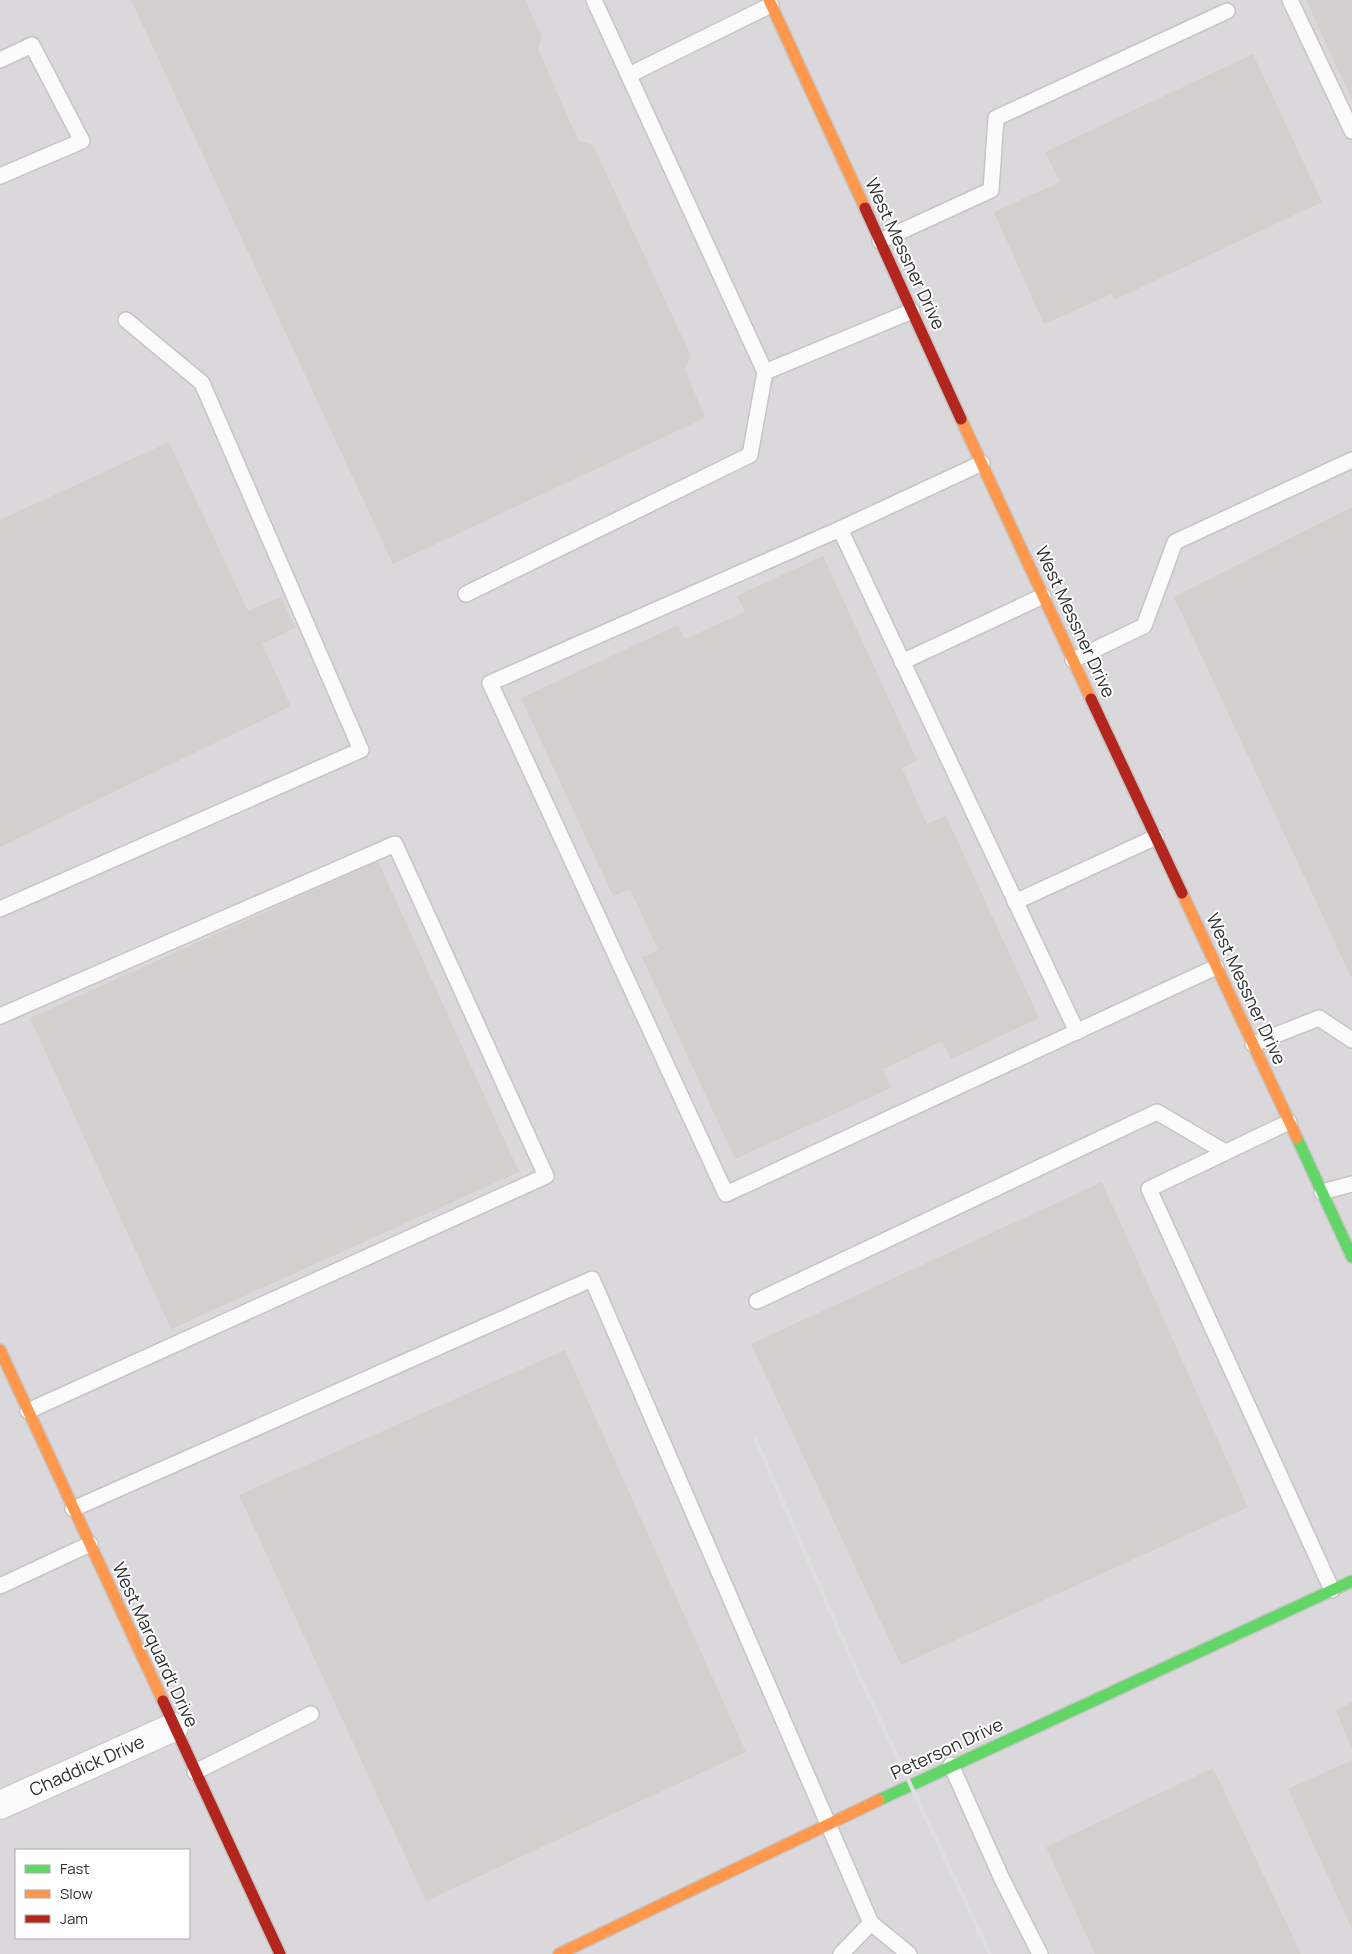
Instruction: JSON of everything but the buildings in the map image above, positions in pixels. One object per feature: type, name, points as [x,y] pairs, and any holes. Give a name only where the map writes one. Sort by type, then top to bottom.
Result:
[{"type":"street","name":"West Messner Drive","points":[[770,2],[1043,596],[1352,1257]]},
{"type":"street","name":"West Marquardt Drive","points":[[0,1350],[280,1954]]},
{"type":"street","name":"Peterson Drive","points":[[559,1954],[828,1824],[1352,1580]]},
{"type":"street","name":"Chaddick Drive","points":[[0,1804],[174,1727]]},
{"type":"lane","points":[[466,594],[750,455],[765,372],[594,0]]},
{"type":"lane","points":[[1290,0],[1352,131]]},
{"type":"lane","points":[[629,75],[770,2]]},
{"type":"lane","points":[[880,241],[991,190],[996,118],[1227,11]]},
{"type":"lane","points":[[0,60],[32,45],[82,141],[0,176]]},
{"type":"lane","points":[[765,372],[912,311]]},
{"type":"lane","points":[[0,909],[361,750],[202,382],[126,320]]},
{"type":"lane","points":[[1073,660],[1144,626],[1175,542],[1352,460]]},
{"type":"lane","points":[[982,463],[840,529],[490,683],[726,1194],[1216,967]]},
{"type":"lane","points":[[840,529],[1076,1032]]},
{"type":"lane","points":[[902,662],[1043,596]]},
{"type":"lane","points":[[1015,902],[1156,837]]},
{"type":"lane","points":[[0,1016],[395,844],[546,1176],[28,1411]]},
{"type":"lane","points":[[1253,1044],[1319,1018],[1352,1040]]},
{"type":"lane","points":[[757,1301],[1157,1112],[1226,1152]]},
{"type":"lane","points":[[1289,1122],[1148,1189],[1332,1590]]},
{"type":"lane","points":[[1322,1192],[1352,1184]]},
{"type":"lane","points":[[73,1509],[592,1279],[871,1923],[909,1954]]},
{"type":"lane","points":[[0,1586],[90,1544]]},
{"type":"lane","points":[[195,1772],[311,1714]]},
{"type":"lane","points":[[951,1766],[1002,1879],[1040,1954]]},
{"type":"lane","points":[[841,1954],[871,1923]]},
{"type":"shaded area","points":[[0,0],[1352,0],[1352,1954],[0,1954]]},
{"type":"railway","points":[[755,1438],[850,1656],[990,1954]]},
{"type":"traffic: fast","points":[[1297,1138],[1352,1257]]},
{"type":"traffic: fast","points":[[879,1800],[1352,1581]]},
{"type":"traffic: slow","points":[[769,0],[865,208]]},
{"type":"traffic: slow","points":[[961,419],[1091,699]]},
{"type":"traffic: slow","points":[[1182,893],[1297,1138]]},
{"type":"traffic: slow","points":[[0,1350],[163,1701]]},
{"type":"traffic: slow","points":[[559,1954],[879,1800]]},
{"type":"traffic: jam","points":[[865,208],[961,419]]},
{"type":"traffic: jam","points":[[1091,699],[1182,893]]},
{"type":"traffic: jam","points":[[163,1701],[280,1954]]}]
